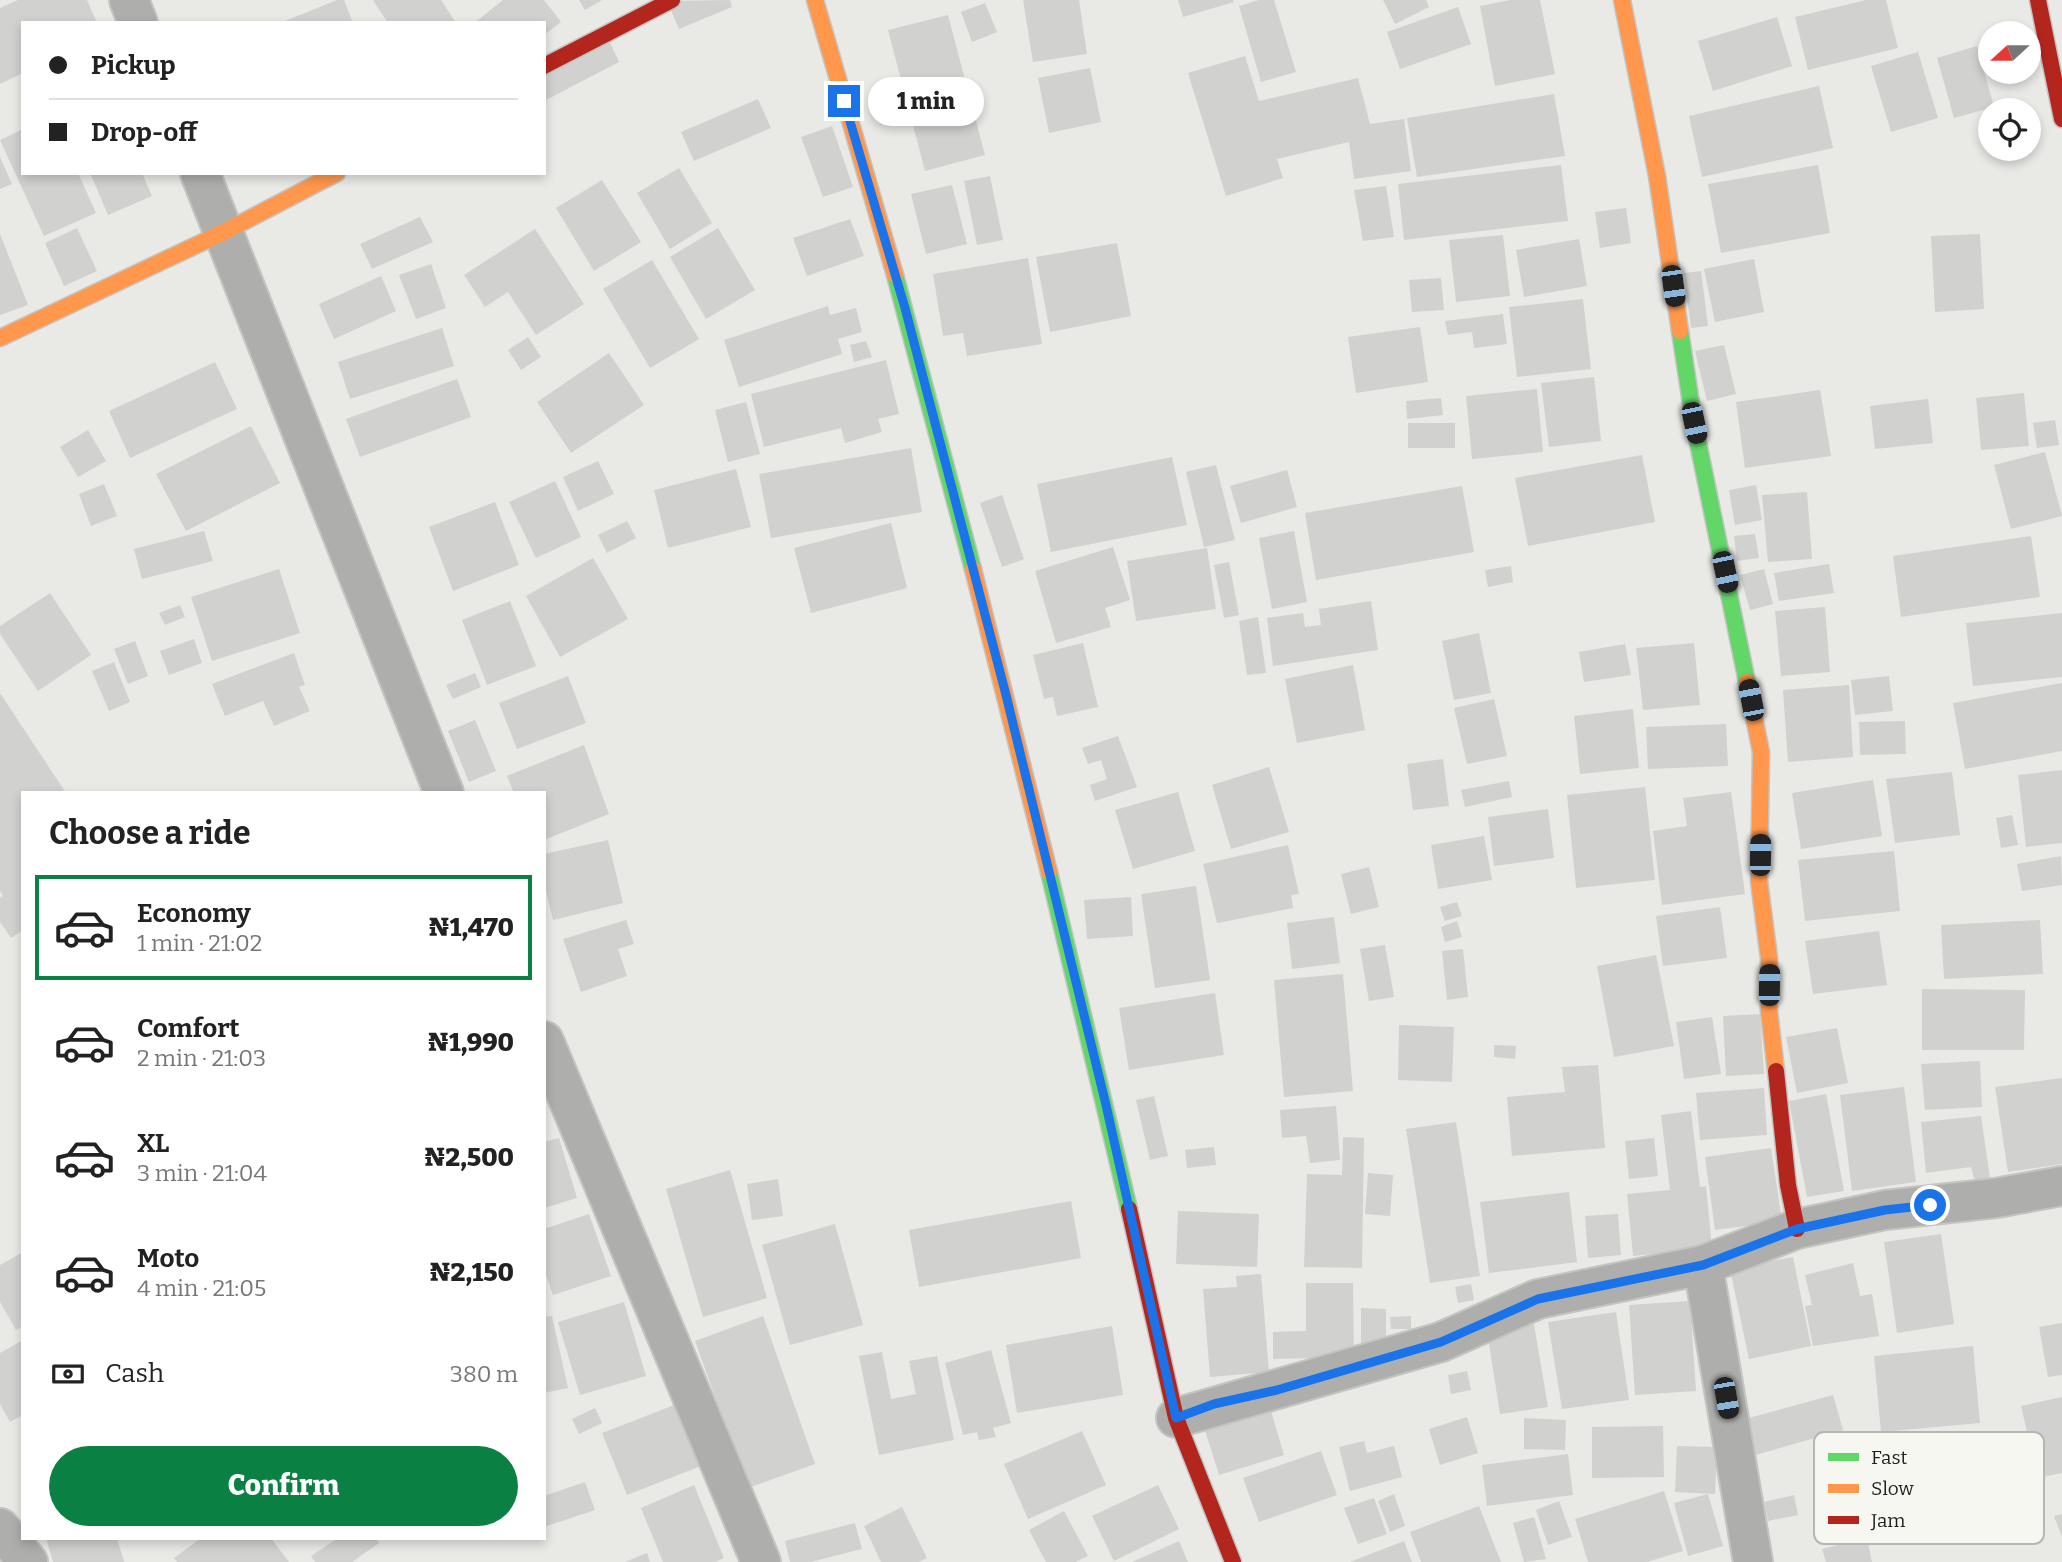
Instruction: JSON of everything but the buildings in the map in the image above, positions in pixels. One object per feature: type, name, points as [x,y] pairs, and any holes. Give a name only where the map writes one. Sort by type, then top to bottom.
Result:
[{"type":"street","points":[[129,0],[137,21]]},
{"type":"street","points":[[546,65],[672,0]]},
{"type":"street","points":[[815,0],[905,308],[1006,695],[1106,1105],[1176,1418],[1233,1562]]},
{"type":"street","points":[[1622,0],[1657,176],[1694,423],[1762,752],[1759,881],[1769,958],[1769,1012],[1788,1185],[1797,1229]]},
{"type":"street","points":[[2038,0],[2053,38],[2062,119]]},
{"type":"street","points":[[201,175],[443,791]]},
{"type":"street","points":[[0,338],[224,232],[333,175]]},
{"type":"street","points":[[546,1046],[761,1562]]},
{"type":"street","points":[[1176,1418],[1214,1404],[1277,1390],[1441,1342],[1538,1299],[1703,1265],[1797,1229],[1885,1210],[1996,1198],[2062,1186]]},
{"type":"street","points":[[1703,1265],[1753,1562]]},
{"type":"street","points":[[0,1528],[28,1562]]},
{"type":"traffic: fast","points":[[895,275],[973,569]]},
{"type":"traffic: fast","points":[[1680,331],[1694,423],[1747,682]]},
{"type":"traffic: fast","points":[[1049,872],[1129,1209]]},
{"type":"traffic: slow","points":[[815,0],[895,275]]},
{"type":"traffic: slow","points":[[1622,0],[1657,176],[1680,331]]},
{"type":"traffic: slow","points":[[0,338],[224,232],[333,175]]},
{"type":"traffic: slow","points":[[973,569],[1049,872]]},
{"type":"traffic: slow","points":[[1747,682],[1761,752],[1759,881],[1769,958],[1769,1011],[1776,1071]]},
{"type":"traffic: jam","points":[[546,65],[672,0]]},
{"type":"traffic: jam","points":[[2038,0],[2062,119]]},
{"type":"traffic: jam","points":[[1776,1071],[1788,1185],[1797,1229]]},
{"type":"traffic: jam","points":[[1129,1209],[1176,1418],[1233,1562]]},
{"type":"route","points":[[844,101],[905,308],[1006,695],[1106,1105],[1144,1269],[1161,1361],[1176,1418],[1214,1404],[1277,1390],[1351,1366],[1441,1342],[1538,1299],[1703,1265],[1797,1229],[1885,1210],[1930,1205]]}]
